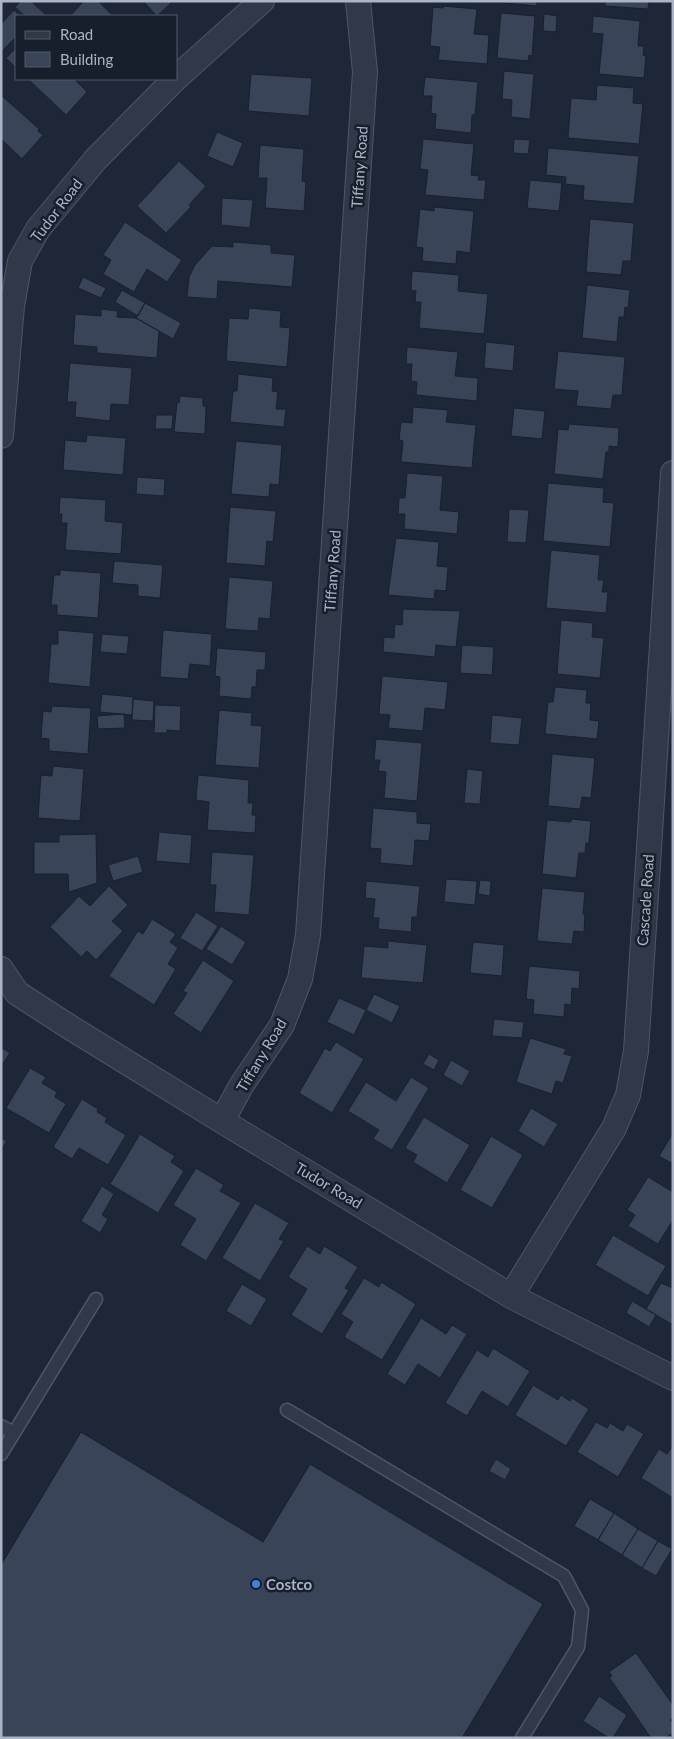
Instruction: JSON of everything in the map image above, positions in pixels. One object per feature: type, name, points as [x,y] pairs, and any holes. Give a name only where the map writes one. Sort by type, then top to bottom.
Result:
[{"type":"street","name":"Tudor Road","points":[[178,76],[262,1]]},
{"type":"street","name":"Tiffany Road","points":[[222,1121],[241,1086],[282,1024],[300,980],[308,935],[365,72],[358,1]]},
{"type":"street","name":"Tudor Road","points":[[1,436],[12,306],[20,261],[38,228],[96,159],[174,80]]},
{"type":"street","name":"Cascade Road","points":[[510,1296],[614,1128],[628,1095],[636,1040],[673,473]]},
{"type":"street","name":"Tudor Road","points":[[1,969],[17,993],[222,1121],[510,1296],[673,1378]]},
{"type":"lane","points":[[1,1454],[96,1299]]},
{"type":"lane","points":[[287,1410],[564,1576],[582,1610],[578,1647],[522,1738]]},
{"type":"lane","points":[[1,1426],[14,1433]]},
{"type":"building","points":[[21,1],[31,1],[46,15],[24,15],[15,7]]},
{"type":"building","points":[[84,1],[98,1],[112,15],[71,15]]},
{"type":"building","points":[[143,1],[173,1],[158,15]]},
{"type":"building","points":[[505,1],[537,1],[537,6],[505,3]]},
{"type":"building","points":[[605,1],[649,1],[648,9],[605,6]]},
{"type":"building","points":[[443,6],[477,9],[474,34],[489,35],[487,64],[438,60],[440,47],[430,46],[433,7],[443,8]]},
{"type":"building","points":[[14,10],[19,15],[15,15],[15,38],[1,52],[1,24]]},
{"type":"building","points":[[501,13],[535,16],[532,56],[529,55],[528,61],[497,58]]},
{"type":"building","points":[[544,14],[557,16],[556,32],[543,31]]},
{"type":"building","points":[[593,16],[640,21],[638,46],[644,46],[643,55],[646,56],[644,78],[599,74],[603,34],[592,33]]},
{"type":"building","points":[[15,49],[15,67],[6,58]]},
{"type":"building","points":[[504,71],[534,74],[530,119],[511,117],[512,100],[502,99]]},
{"type":"building","points":[[251,74],[312,78],[309,116],[248,111]]},
{"type":"building","points":[[425,77],[478,82],[475,115],[472,115],[471,133],[435,129],[436,114],[431,113],[432,96],[423,96]]},
{"type":"building","points":[[29,80],[75,80],[87,92],[66,115]]},
{"type":"building","points":[[597,85],[634,88],[633,103],[643,104],[639,144],[568,138],[571,98],[596,100]]},
{"type":"building","points":[[1,95],[39,129],[38,131],[43,135],[22,159],[1,139]]},
{"type":"building","points":[[217,132],[243,143],[233,167],[207,156]]},
{"type":"building","points":[[423,139],[474,144],[471,175],[479,176],[478,180],[486,180],[484,200],[425,195],[428,170],[420,169]]},
{"type":"building","points":[[514,139],[530,140],[528,154],[513,153]]},
{"type":"building","points":[[260,145],[304,149],[302,181],[306,182],[304,211],[265,208],[267,178],[258,178]]},
{"type":"building","points":[[548,148],[639,156],[634,204],[583,200],[584,186],[565,184],[566,177],[546,175]]},
{"type":"building","points":[[179,161],[206,186],[189,205],[191,207],[166,233],[137,206]]},
{"type":"building","points":[[530,180],[562,183],[559,211],[527,208]]},
{"type":"building","points":[[222,198],[253,200],[250,228],[221,225]]},
{"type":"building","points":[[434,207],[474,211],[470,253],[457,251],[456,264],[422,261],[423,248],[416,247],[420,209],[434,211]]},
{"type":"building","points":[[590,219],[634,223],[631,261],[623,261],[621,275],[586,272]]},
{"type":"building","points":[[125,222],[182,260],[167,282],[147,269],[134,292],[103,274],[111,260],[103,255]]},
{"type":"building","points":[[233,242],[271,245],[271,253],[295,255],[292,287],[218,281],[217,299],[187,297],[189,277],[195,265],[212,246],[233,247]]},
{"type":"building","points":[[412,271],[459,275],[458,291],[488,294],[484,334],[419,328],[421,302],[415,302],[416,291],[411,290]]},
{"type":"building","points":[[83,277],[106,288],[101,298],[78,288]]},
{"type":"building","points":[[587,285],[630,290],[628,308],[625,307],[624,317],[619,317],[617,342],[582,338]]},
{"type":"building","points":[[122,290],[145,303],[138,316],[115,302]]},
{"type":"building","points":[[145,303],[181,323],[173,339],[136,318]]},
{"type":"building","points":[[249,308],[281,311],[280,327],[290,328],[287,367],[226,361],[229,318],[248,319]]},
{"type":"building","points":[[101,309],[118,311],[117,317],[136,318],[159,331],[157,358],[97,353],[97,347],[73,345],[75,314],[101,316]]},
{"type":"building","points":[[486,342],[515,345],[513,371],[484,368]]},
{"type":"building","points":[[407,347],[458,352],[455,376],[478,378],[477,401],[416,395],[417,382],[411,381],[412,364],[406,364]]},
{"type":"building","points":[[558,351],[625,357],[622,395],[613,395],[611,409],[576,406],[578,391],[554,389]]},
{"type":"building","points":[[70,363],[132,368],[129,405],[111,404],[110,421],[75,417],[76,402],[67,402]]},
{"type":"building","points":[[238,374],[273,378],[272,391],[278,392],[276,409],[286,409],[284,427],[230,422],[233,391],[237,391]]},
{"type":"building","points":[[180,396],[203,398],[203,406],[206,406],[205,434],[174,432],[177,402],[179,403]]},
{"type":"building","points":[[413,407],[448,410],[446,422],[476,425],[472,468],[401,462],[403,441],[399,440],[401,422],[412,423]]},
{"type":"building","points":[[514,408],[545,411],[542,439],[511,436]]},
{"type":"building","points":[[156,415],[173,415],[172,429],[155,429]]},
{"type":"building","points":[[569,424],[619,428],[618,447],[609,446],[609,452],[606,452],[603,479],[554,474],[558,429],[568,430]]},
{"type":"building","points":[[87,435],[126,438],[123,475],[63,470],[65,440],[86,442]]},
{"type":"building","points":[[236,441],[282,445],[279,485],[270,484],[269,497],[231,494]]},
{"type":"building","points":[[407,473],[443,476],[440,510],[459,512],[457,534],[404,529],[405,514],[398,514],[399,498],[405,498]]},
{"type":"building","points":[[137,477],[165,479],[164,496],[136,494]]},
{"type":"building","points":[[548,483],[604,488],[603,502],[614,503],[610,547],[543,541]]},
{"type":"building","points":[[60,497],[106,500],[105,521],[123,523],[121,554],[65,550],[67,523],[61,523],[62,514],[59,514]]},
{"type":"building","points":[[230,507],[276,511],[273,542],[267,541],[265,566],[226,563]]},
{"type":"building","points":[[509,509],[529,510],[526,543],[507,542]]},
{"type":"building","points":[[396,538],[439,542],[437,566],[448,567],[446,591],[435,590],[434,599],[388,595]]},
{"type":"building","points":[[551,550],[600,555],[598,580],[604,580],[602,592],[608,592],[606,613],[546,608]]},
{"type":"building","points":[[114,561],[163,565],[160,598],[138,596],[138,585],[112,583]]},
{"type":"building","points":[[60,570],[101,573],[98,618],[57,615],[57,605],[51,605],[54,575],[60,575]]},
{"type":"building","points":[[229,577],[273,581],[270,619],[259,618],[258,631],[225,629]]},
{"type":"building","points":[[403,609],[460,611],[456,647],[436,645],[435,657],[383,652],[384,637],[394,638],[395,624],[402,625]]},
{"type":"building","points":[[561,620],[593,623],[592,637],[604,638],[600,678],[557,674]]},
{"type":"building","points":[[58,630],[94,633],[90,687],[48,683],[51,644],[58,644]]},
{"type":"building","points":[[163,630],[212,634],[210,666],[190,664],[188,679],[160,677]]},
{"type":"building","points":[[102,634],[129,636],[127,654],[100,652]]},
{"type":"building","points":[[462,645],[494,647],[492,675],[460,673]]},
{"type":"building","points":[[217,648],[266,652],[265,670],[257,670],[256,687],[252,687],[251,699],[219,696],[220,677],[215,676]]},
{"type":"building","points":[[382,676],[448,682],[445,710],[425,708],[423,731],[388,728],[390,715],[379,714]]},
{"type":"building","points":[[555,687],[587,690],[586,703],[591,703],[590,720],[599,721],[597,739],[545,734],[548,702],[553,702]]},
{"type":"building","points":[[102,694],[133,697],[132,715],[100,712]]},
{"type":"building","points":[[133,699],[154,701],[153,721],[132,720]]},
{"type":"building","points":[[155,705],[181,706],[180,731],[167,730],[167,733],[154,733]]},
{"type":"building","points":[[52,706],[91,708],[88,754],[49,751],[49,739],[41,738],[43,711],[51,712]]},
{"type":"building","points":[[219,710],[252,713],[251,725],[262,726],[259,768],[215,765]]},
{"type":"building","points":[[124,714],[125,728],[98,729],[97,716]]},
{"type":"building","points":[[492,715],[522,718],[519,745],[490,743]]},
{"type":"building","points":[[376,739],[422,743],[417,801],[384,798],[386,772],[378,771],[380,760],[374,760]]},
{"type":"building","points":[[552,754],[595,758],[591,798],[582,797],[580,809],[548,806]]},
{"type":"building","points":[[53,766],[84,769],[80,821],[38,818],[41,775],[52,776]]},
{"type":"building","points":[[467,769],[483,771],[480,804],[464,803]]},
{"type":"building","points":[[198,775],[249,780],[248,803],[253,803],[252,815],[256,815],[255,833],[207,830],[209,802],[196,800]]},
{"type":"building","points":[[373,808],[417,812],[417,823],[431,824],[429,841],[415,840],[413,866],[380,863],[381,849],[370,848]]},
{"type":"building","points":[[571,819],[591,821],[589,843],[586,843],[585,853],[579,853],[576,878],[542,874],[547,820],[571,822]]},
{"type":"building","points":[[159,832],[192,835],[190,864],[156,861]]},
{"type":"building","points":[[96,834],[97,883],[69,892],[68,874],[34,874],[34,842],[59,842],[59,835]]},
{"type":"building","points":[[212,852],[254,855],[249,915],[214,912],[216,885],[210,885]]},
{"type":"building","points":[[138,856],[143,872],[113,881],[108,865]]},
{"type":"building","points":[[446,879],[477,881],[475,905],[444,902]]},
{"type":"building","points":[[480,880],[491,881],[490,896],[478,894]]},
{"type":"building","points":[[366,881],[420,886],[417,917],[412,917],[411,932],[378,929],[379,918],[373,918],[375,899],[365,898]]},
{"type":"building","points":[[109,886],[128,905],[112,921],[123,931],[96,960],[87,951],[81,957],[50,927],[79,896],[90,906]]},
{"type":"building","points":[[542,888],[585,892],[584,932],[574,931],[572,944],[537,941]]},
{"type":"building","points":[[196,912],[218,926],[202,951],[180,938]]},
{"type":"building","points":[[152,919],[176,934],[170,942],[178,948],[168,964],[176,969],[154,1005],[109,976],[138,931],[143,934]]},
{"type":"building","points":[[221,926],[246,942],[232,965],[206,949]]},
{"type":"building","points":[[388,941],[427,945],[423,983],[361,978],[364,946],[388,948]]},
{"type":"building","points":[[473,942],[504,945],[502,976],[470,973]]},
{"type":"building","points":[[203,960],[234,981],[201,1033],[173,1014],[187,993],[183,991]]},
{"type":"building","points":[[529,966],[580,971],[579,989],[572,988],[571,1005],[565,1004],[564,1017],[533,1014],[534,1000],[526,999]]},
{"type":"building","points":[[374,994],[400,1006],[392,1023],[366,1010]]},
{"type":"building","points":[[339,998],[366,1010],[354,1035],[327,1022]]},
{"type":"building","points":[[494,1019],[524,1022],[522,1038],[492,1036]]},
{"type":"building","points":[[530,1038],[566,1049],[564,1054],[572,1056],[563,1083],[556,1081],[552,1094],[516,1082]]},
{"type":"building","points":[[336,1042],[364,1059],[332,1113],[299,1093],[325,1048],[330,1051]]},
{"type":"building","points":[[1,1047],[10,1053],[1,1066]]},
{"type":"building","points":[[429,1054],[439,1060],[434,1070],[423,1064]]},
{"type":"building","points":[[451,1060],[470,1071],[462,1086],[443,1075]]},
{"type":"building","points":[[30,1068],[46,1077],[42,1083],[57,1092],[55,1097],[66,1104],[49,1133],[6,1108]]},
{"type":"building","points":[[411,1077],[429,1088],[392,1150],[373,1139],[379,1130],[348,1111],[366,1082],[396,1101]]},
{"type":"building","points":[[82,1099],[98,1109],[97,1112],[107,1118],[105,1122],[126,1135],[108,1165],[79,1148],[72,1159],[53,1147]]},
{"type":"building","points":[[531,1108],[558,1124],[544,1147],[518,1131]]},
{"type":"building","points":[[424,1117],[470,1145],[447,1183],[413,1162],[417,1155],[405,1148]]},
{"type":"building","points":[[673,1133],[673,1164],[659,1156]]},
{"type":"building","points":[[140,1134],[175,1156],[171,1162],[184,1171],[158,1213],[110,1184]]},
{"type":"building","points":[[491,1136],[523,1155],[492,1208],[460,1190]]},
{"type":"building","points":[[1,1138],[7,1141],[1,1150]]},
{"type":"building","points":[[196,1168],[224,1185],[220,1191],[241,1203],[206,1261],[180,1245],[196,1219],[173,1205]]},
{"type":"building","points":[[648,1177],[673,1192],[673,1220],[658,1244],[628,1226],[635,1215],[627,1210]]},
{"type":"building","points":[[102,1186],[114,1194],[102,1215],[108,1219],[100,1233],[81,1221]]},
{"type":"building","points":[[255,1203],[289,1223],[279,1239],[284,1241],[260,1281],[222,1258]]},
{"type":"building","points":[[613,1235],[666,1266],[648,1296],[595,1265]]},
{"type":"building","points":[[307,1246],[320,1254],[324,1246],[358,1267],[345,1288],[349,1290],[322,1334],[291,1315],[307,1289],[288,1277]]},
{"type":"building","points":[[364,1278],[379,1287],[381,1282],[416,1304],[382,1360],[344,1337],[353,1322],[341,1314]]},
{"type":"building","points":[[661,1283],[673,1288],[673,1325],[646,1309]]},
{"type":"building","points":[[242,1284],[267,1299],[251,1326],[226,1311]]},
{"type":"building","points":[[632,1301],[656,1315],[649,1327],[626,1313]]},
{"type":"building","points":[[421,1318],[446,1334],[452,1325],[467,1334],[440,1378],[418,1364],[405,1385],[387,1374]]},
{"type":"building","points":[[493,1348],[530,1371],[508,1407],[482,1391],[467,1416],[445,1403],[477,1350],[488,1357]]},
{"type":"building","points":[[533,1385],[558,1400],[561,1395],[570,1401],[572,1398],[589,1409],[566,1446],[515,1415]]},
{"type":"building","points":[[596,1422],[607,1428],[610,1423],[623,1431],[627,1424],[644,1434],[618,1477],[577,1452]]},
{"type":"building","name":"Costco","points":[[81,1432],[263,1542],[310,1464],[543,1604],[462,1738],[1,1738],[1,1565]]},
{"type":"building","points":[[673,1445],[673,1498],[641,1478],[659,1449],[667,1454]]},
{"type":"building","points":[[496,1459],[511,1469],[505,1480],[489,1471]]},
{"type":"building","points":[[590,1499],[614,1513],[598,1540],[574,1526]]},
{"type":"building","points":[[614,1513],[638,1529],[622,1555],[598,1540]]},
{"type":"building","points":[[638,1529],[658,1541],[642,1568],[622,1555]]},
{"type":"building","points":[[658,1541],[672,1549],[656,1576],[642,1568]]},
{"type":"building","points":[[636,1653],[673,1705],[673,1718],[670,1720],[673,1723],[673,1733],[665,1738],[651,1738],[609,1677],[612,1676],[609,1672]]},
{"type":"building","points":[[599,1696],[627,1715],[613,1738],[609,1738],[583,1721]]},
{"type":"place","name":"Costco","points":[[256,1584]]}]
